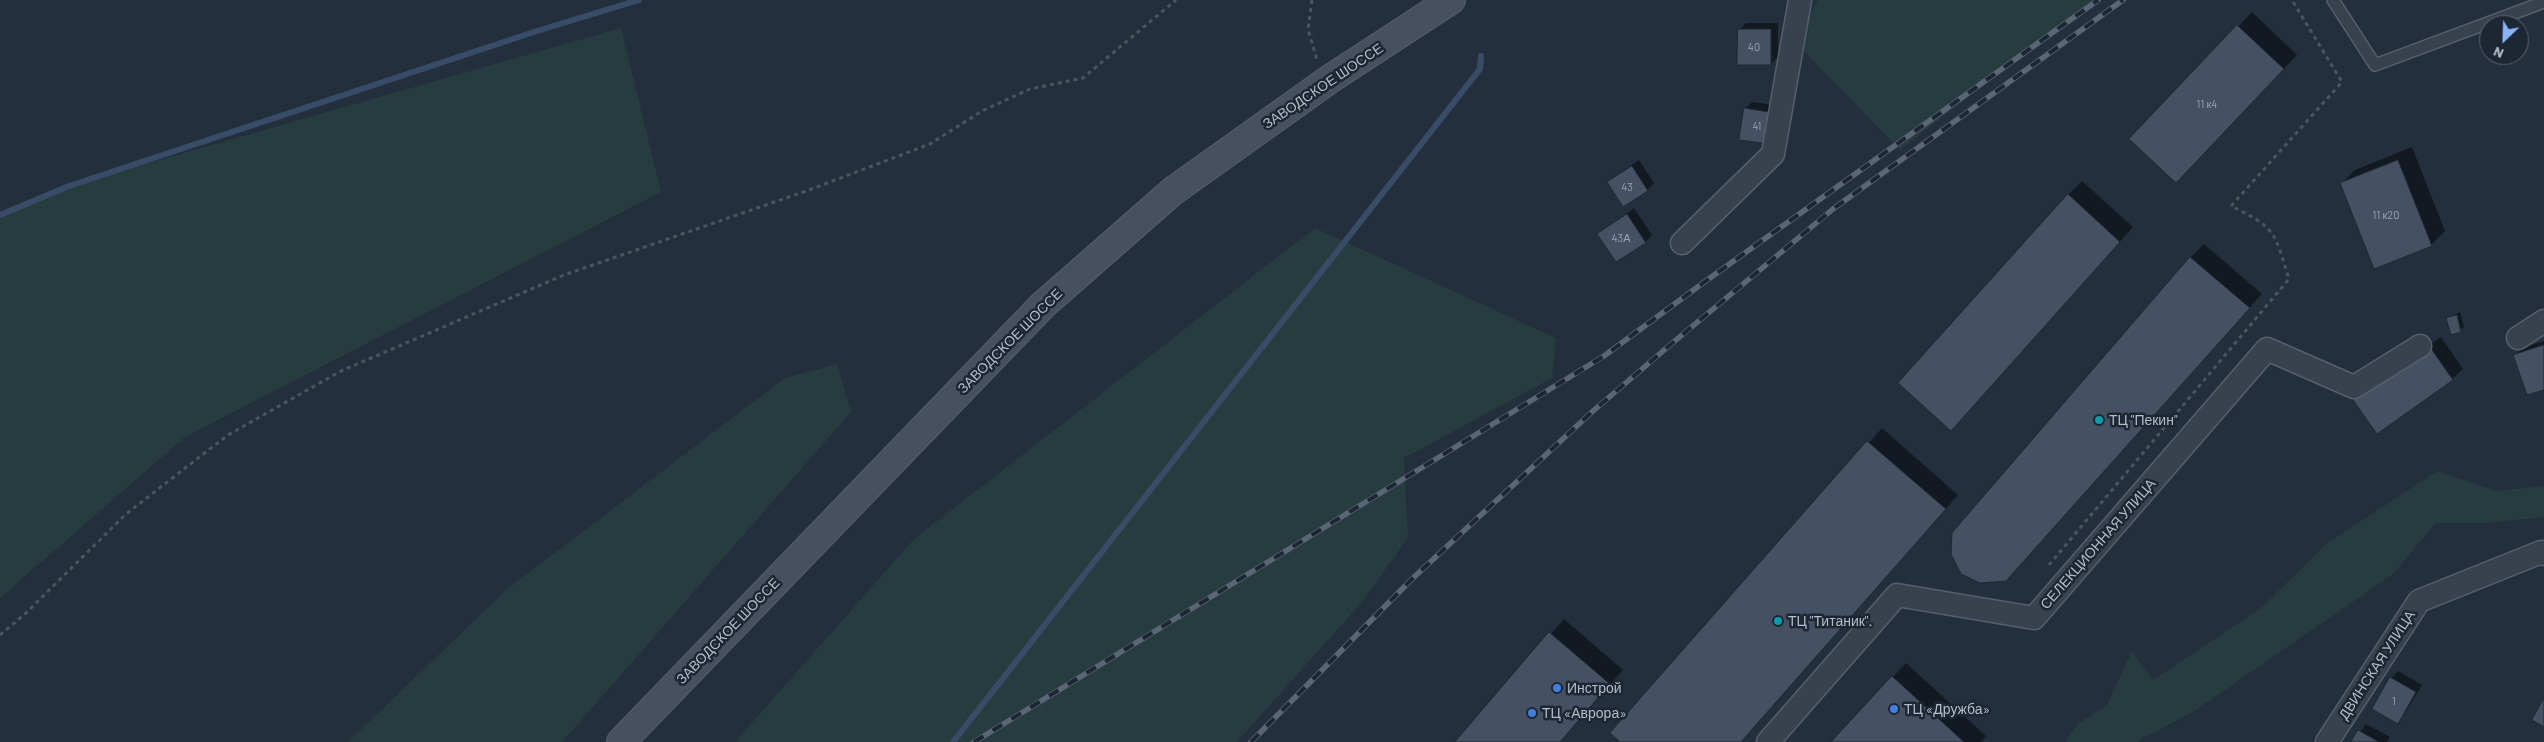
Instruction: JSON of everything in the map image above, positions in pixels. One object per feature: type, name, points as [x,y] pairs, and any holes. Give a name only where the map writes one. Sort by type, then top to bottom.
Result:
[{"type":"main road","name":"ЗАВОДСКОЕ ШОССЕ","points":[[621,742],[1043,305],[1174,191],[1330,79],[1451,0]]},
{"type":"street","points":[[1682,243],[1773,154],[1800,0]]},
{"type":"street","points":[[2518,338],[2544,321]]},
{"type":"street","name":"СЕЛЕКЦИОННАЯ УЛИЦА","points":[[1768,742],[1897,595],[2034,618],[2267,349],[2354,387],[2420,346]]},
{"type":"street","name":"ДВИНСКАЯ УЛИЦА","points":[[2327,742],[2419,601],[2541,552],[2544,554]]},
{"type":"lane","points":[[2333,0],[2375,65],[2544,2]]},
{"type":"path","points":[[0,635],[26,613],[126,514],[228,435],[341,371],[564,275],[809,190],[930,144],[982,111],[1030,89],[1083,78],[1176,0]]},
{"type":"path","points":[[1312,0],[1308,29],[1317,60],[1330,79]]},
{"type":"path","points":[[2047,568],[2289,279],[2275,236],[2260,220],[2231,206],[2342,82],[2292,0]]},
{"type":"green space","points":[[1818,0],[2092,0],[1900,150],[1794,41]]},
{"type":"green space","points":[[621,28],[661,192],[185,437],[0,598],[0,214],[44,193]]},
{"type":"green space","points":[[1315,228],[1556,338],[1552,378],[1404,458],[1408,538],[1362,602],[1237,742],[735,742],[914,539]]},
{"type":"green space","points":[[837,364],[851,412],[562,742],[348,742],[507,589],[785,378]]},
{"type":"green space","points":[[2437,471],[2497,491],[2544,486],[2544,517],[2485,523],[2436,523],[2393,574],[2193,712],[2136,742],[2065,742],[2079,723],[2107,705],[2132,651],[2153,680],[2260,609],[2326,544]]},
{"type":"building","points":[[2237,25],[2284,69],[2176,183],[2129,139]]},
{"type":"building","points":[[1738,29],[1771,29],[1771,65],[1737,65]]},
{"type":"building","points":[[1744,108],[1775,113],[1770,144],[1739,140]]},
{"type":"building","points":[[2398,160],[2432,246],[2374,269],[2340,183]]},
{"type":"building","points":[[1632,166],[1648,191],[1623,207],[1607,182]]},
{"type":"building","points":[[2068,194],[2120,242],[1951,431],[1898,383]]},
{"type":"building","points":[[1627,214],[1646,243],[1616,262],[1597,234]]},
{"type":"building","name":"ТЦ \"Пекин\"","points":[[2190,257],[2250,308],[2006,581],[1980,583],[1961,574],[1951,554],[1952,533]]},
{"type":"building","points":[[2457,315],[2461,332],[2451,335],[2446,318]]},
{"type":"building","points":[[2544,345],[2544,390],[2527,395],[2513,355]]},
{"type":"building","points":[[2430,347],[2453,380],[2377,434],[2353,400]]},
{"type":"building","name":"ТЦ \"Титаник\".","points":[[1867,441],[1946,509],[1741,742],[1620,742],[1610,733]]},
{"type":"building","name":"ТЦ «Аврора»","points":[[1549,632],[1610,684],[1560,742],[1455,742]]},
{"type":"building","name":"ТЦ «Дружба»","points":[[1892,676],[1964,742],[1831,742]]},
{"type":"building","points":[[2390,677],[2416,692],[2398,724],[2372,709]]},
{"type":"building","points":[[2544,698],[2544,727],[2532,720]]},
{"type":"building","points":[[2358,730],[2379,742],[2351,742]]},
{"type":"waterway","points":[[0,215],[69,186],[537,31],[639,0]]},
{"type":"waterway","points":[[953,742],[1480,69],[1481,56]]},
{"type":"railway","points":[[974,742],[1604,356],[2098,0]]},
{"type":"railway","points":[[1251,742],[1413,578],[1593,411],[1670,345],[1833,209],[2123,0]]},
{"type":"place","name":"ТЦ \"Пекин\"","points":[[2099,420]]},
{"type":"place","name":"ТЦ \"Титаник\".","points":[[1778,621]]},
{"type":"place","name":"Инстрой","points":[[1557,688]]},
{"type":"place","name":"ТЦ «Дружба»","points":[[1894,709]]},
{"type":"place","name":"ТЦ «Аврора»","points":[[1532,713]]}]
